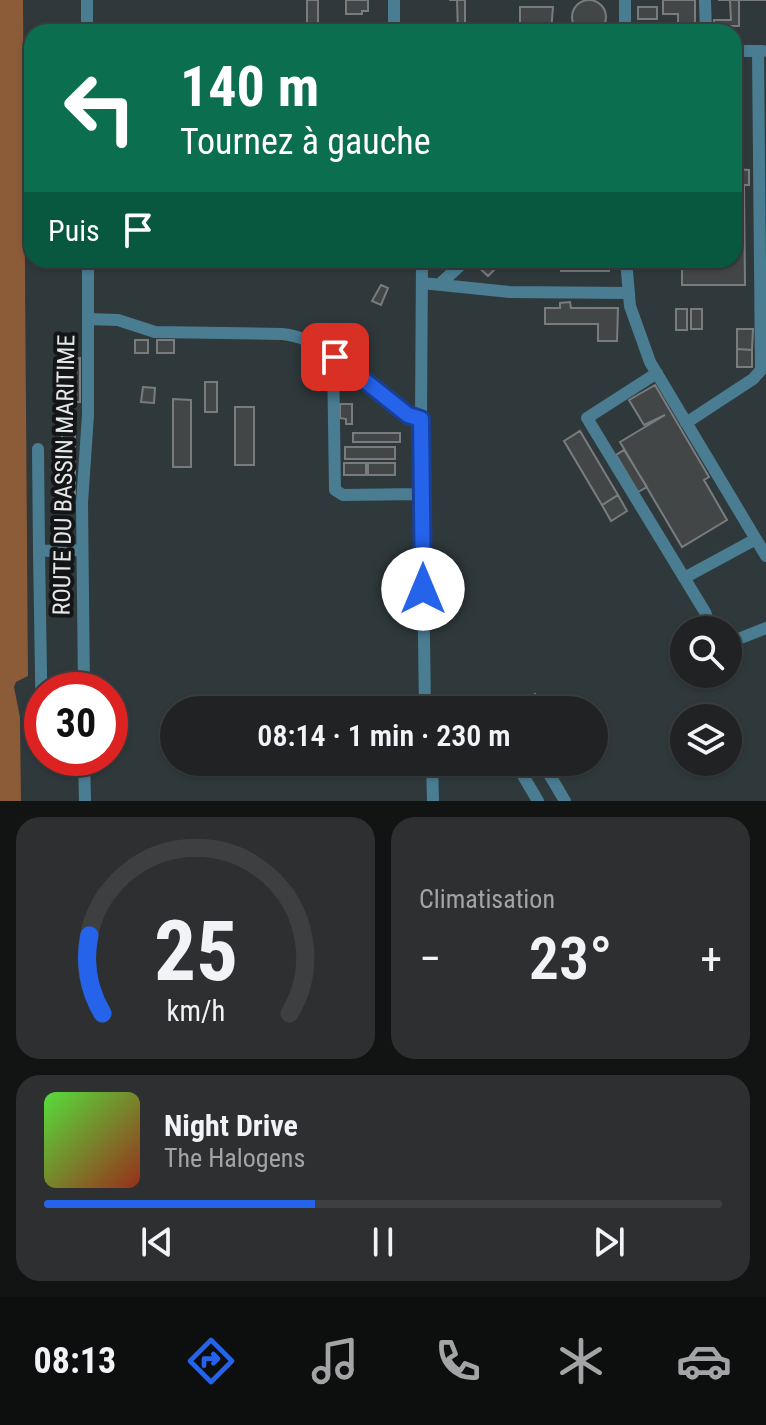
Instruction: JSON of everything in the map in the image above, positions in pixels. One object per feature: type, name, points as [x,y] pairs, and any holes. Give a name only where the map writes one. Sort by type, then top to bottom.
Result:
[{"type":"street","points":[[87,0],[87,24]]},
{"type":"street","points":[[394,0],[394,24]]},
{"type":"street","points":[[625,0],[625,24]]},
{"type":"street","points":[[705,0],[706,24]]},
{"type":"street","points":[[686,423],[753,379],[761,370],[762,50],[742,51]]},
{"type":"street","name":"ROUTE DU BASSIN MARITIME","points":[[84,672],[82,484],[88,415],[88,268]]},
{"type":"street","points":[[422,268],[425,696]]},
{"type":"street","points":[[441,283],[457,268]]},
{"type":"street","points":[[626,268],[628,293],[643,347],[766,556]]},
{"type":"street","points":[[422,283],[510,292],[628,293]]},
{"type":"street","points":[[88,319],[115,320],[155,332],[291,335],[333,355],[408,415],[421,419]]},
{"type":"street","points":[[333,355],[333,485],[336,492],[343,495],[422,494]]},
{"type":"street","points":[[657,373],[587,418],[706,616]]},
{"type":"street","points":[[38,449],[41,672]]},
{"type":"street","points":[[684,578],[756,539]]},
{"type":"street","points":[[39,551],[82,550]]},
{"type":"street","points":[[742,637],[766,628]]},
{"type":"street","points":[[84,776],[85,801]]},
{"type":"street","points":[[432,776],[433,801]]},
{"type":"street","points":[[523,776],[538,801]]},
{"type":"street","points":[[550,776],[565,801]]},
{"type":"shaded area","points":[[0,0],[23,0],[28,672],[24,672],[24,678],[14,687],[20,717],[21,801],[0,801]]},
{"type":"shaded area","points":[[23,0],[766,0],[766,801],[21,801],[20,717],[14,687],[24,678],[24,776],[128,776],[128,672],[28,672],[25,268],[742,268],[742,24],[24,24],[24,135]]},
{"type":"building","points":[[307,0],[318,0],[318,24],[307,24]]},
{"type":"building","points":[[346,0],[368,0],[368,11],[346,14]]},
{"type":"building","points":[[457,0],[465,0],[465,24],[458,24]]},
{"type":"building","points":[[589,0],[601,5],[604,24],[574,24],[572,17],[577,5]]},
{"type":"building","points":[[663,0],[695,0],[695,24],[678,24],[678,14],[663,14]]},
{"type":"building","points":[[730,0],[739,0],[739,24],[714,24],[714,20],[731,20]]},
{"type":"building","points":[[520,7],[553,7],[552,24],[520,24]]},
{"type":"building","points":[[638,7],[657,7],[657,19],[638,19]]},
{"type":"building","points":[[742,170],[749,170],[749,185],[744,185],[745,285],[682,285],[682,268],[742,268]]},
{"type":"building","points":[[479,268],[496,268],[488,276]]},
{"type":"building","points":[[561,268],[609,268],[609,271],[561,271]]},
{"type":"building","points":[[381,285],[388,288],[381,305],[372,301]]},
{"type":"building","points":[[570,302],[571,308],[618,308],[617,341],[598,341],[598,324],[545,324],[545,308],[560,308],[560,303]]},
{"type":"building","points":[[676,309],[687,309],[687,330],[676,330]]},
{"type":"building","points":[[691,309],[702,309],[702,329],[691,329]]},
{"type":"building","points":[[737,329],[753,329],[752,350],[737,349]]},
{"type":"building","points":[[135,340],[148,340],[148,353],[135,353]]},
{"type":"building","points":[[157,340],[174,340],[174,353],[157,353]]},
{"type":"building","points":[[737,349],[752,350],[752,367],[737,367]]},
{"type":"building","points":[[80,358],[80,402],[69,402],[69,376],[61,376],[61,359]]},
{"type":"building","points":[[205,382],[217,382],[217,412],[205,412]]},
{"type":"building","points":[[655,385],[709,477],[704,480],[727,520],[682,547],[620,442],[665,415],[644,425],[629,400]]},
{"type":"building","points":[[143,387],[155,388],[154,403],[141,402]]},
{"type":"building","points":[[173,399],[191,400],[191,467],[173,467]]},
{"type":"building","points":[[340,404],[352,404],[352,424],[346,424],[346,419],[340,418]]},
{"type":"building","points":[[235,407],[254,407],[254,465],[235,465]]},
{"type":"building","points":[[580,431],[618,495],[602,505],[564,441]]},
{"type":"building","points":[[353,433],[400,433],[400,442],[353,442]]},
{"type":"building","points":[[62,435],[75,435],[75,494],[62,494]]},
{"type":"building","points":[[345,447],[395,447],[395,459],[345,459]]},
{"type":"building","points":[[624,450],[647,487],[638,492],[616,455]]},
{"type":"building","points":[[344,463],[366,463],[366,475],[344,475]]},
{"type":"building","points":[[368,463],[395,463],[395,475],[368,475]]},
{"type":"building","points":[[618,495],[627,511],[611,521],[602,505]]},
{"type":"route","points":[[335,357],[408,415],[421,419],[423,589]]}]
